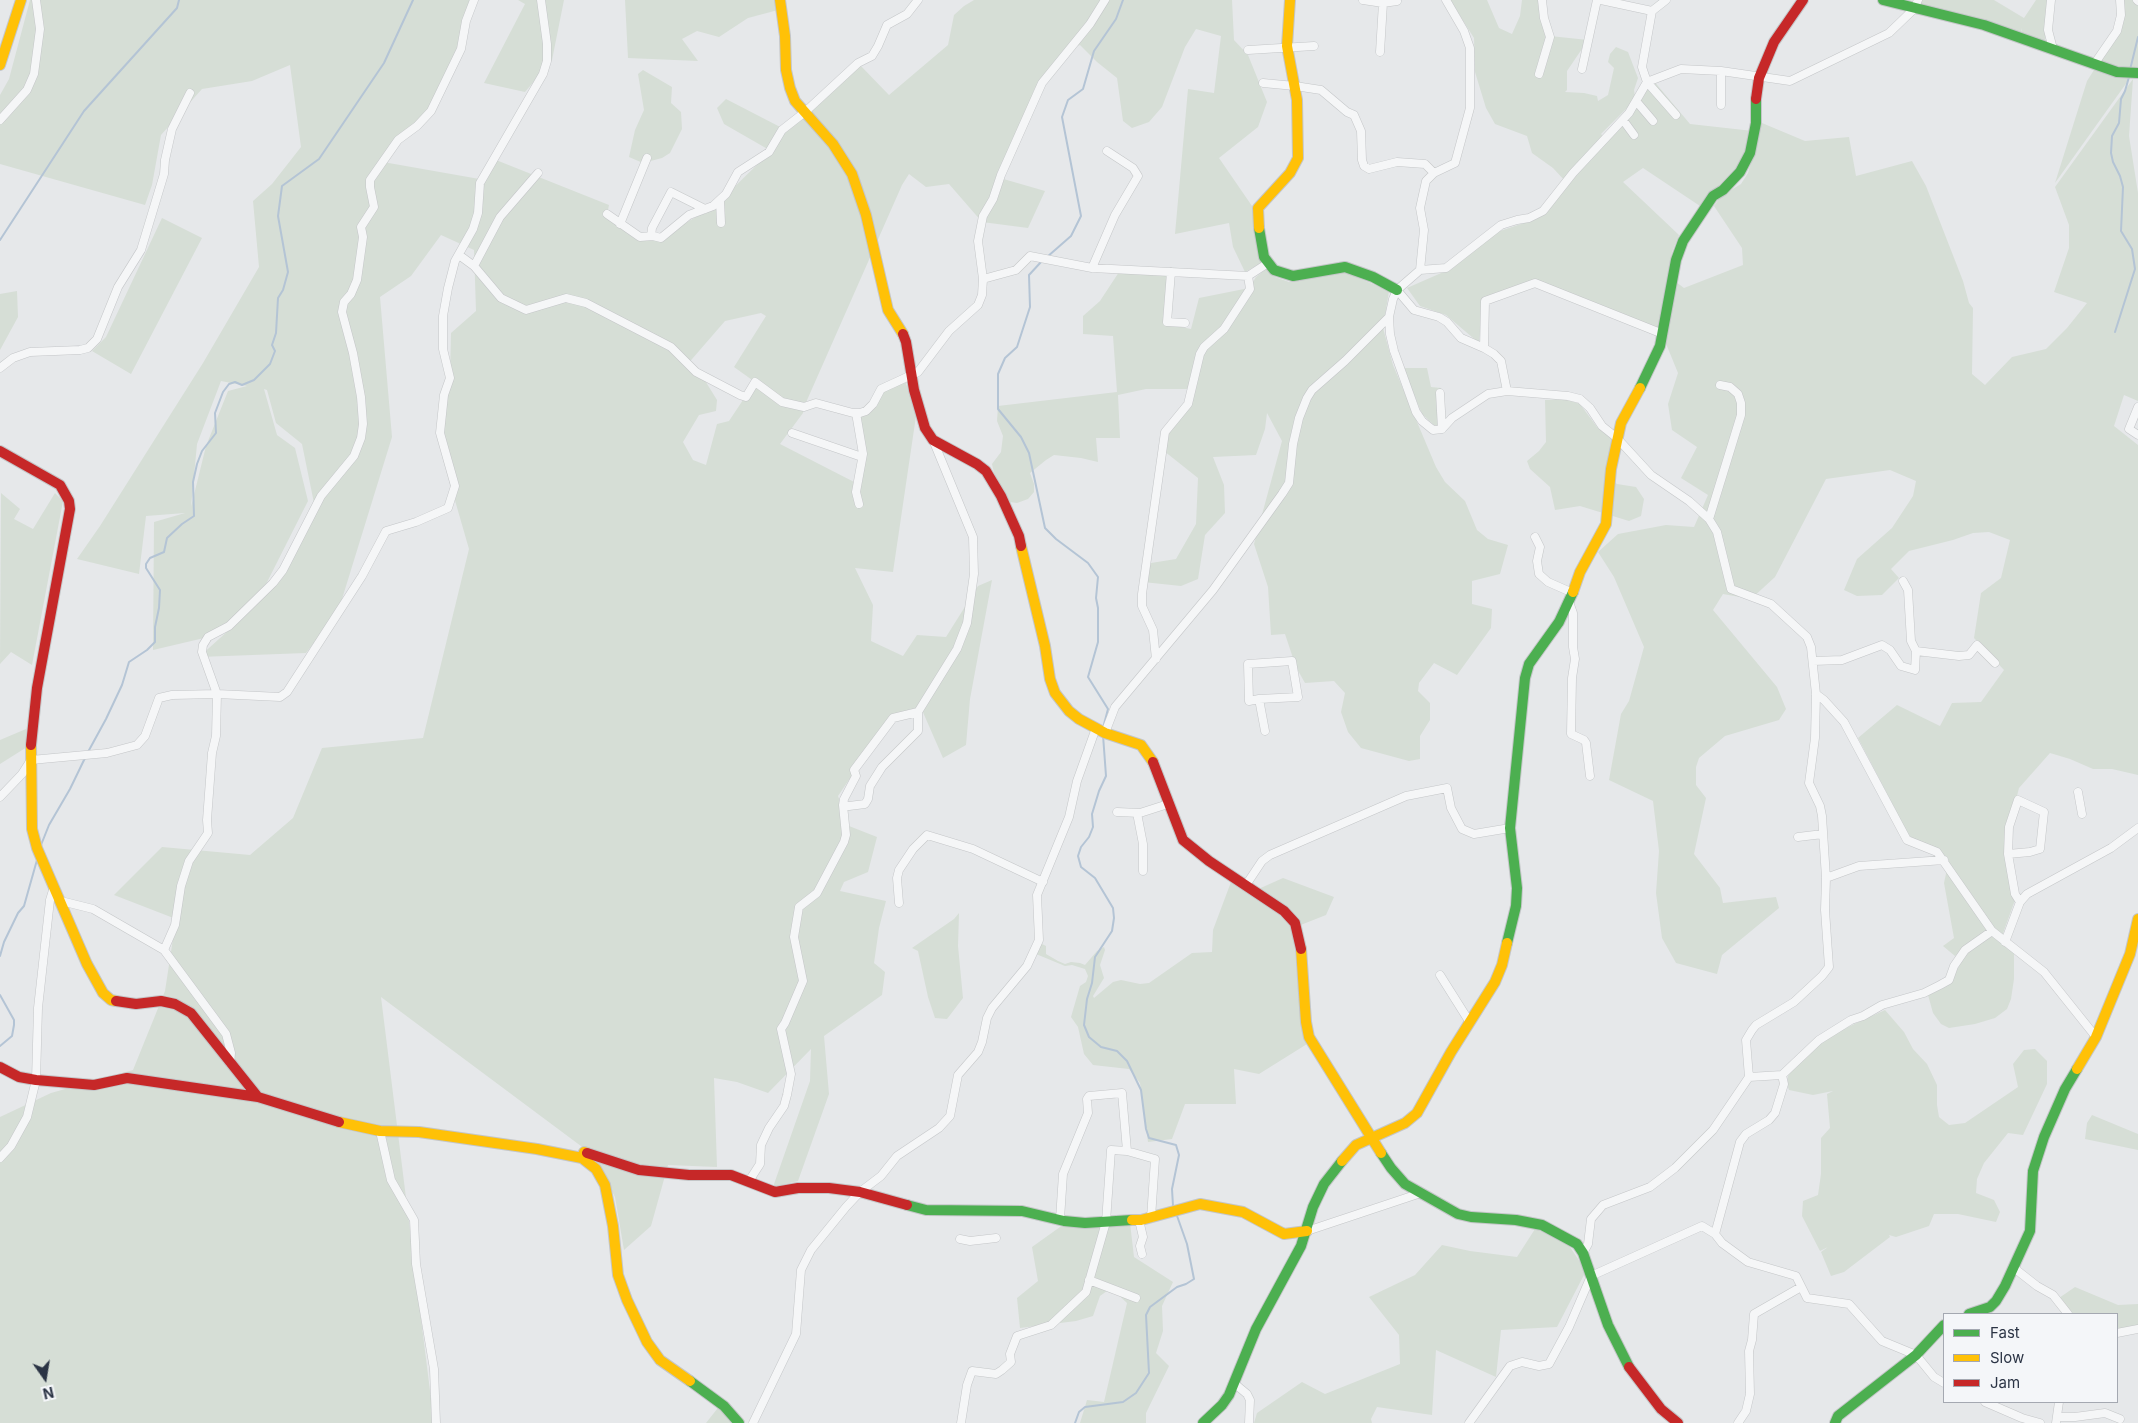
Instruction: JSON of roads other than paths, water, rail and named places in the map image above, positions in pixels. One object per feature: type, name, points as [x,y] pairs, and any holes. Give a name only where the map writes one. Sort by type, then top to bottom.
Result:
[{"type":"street","points":[[1,61],[20,0]]},
{"type":"street","points":[[0,120],[27,90],[34,74],[40,29],[36,0]]},
{"type":"street","points":[[164,950],[174,926],[189,861],[208,832],[207,820],[212,753],[216,736],[217,694],[202,652],[203,645],[208,637],[229,626],[283,570],[321,496],[354,456],[361,438],[363,424],[361,397],[353,353],[342,312],[344,302],[351,294],[357,280],[362,237],[361,227],[374,207],[370,180],[398,140],[417,126],[431,111],[461,49],[466,21],[474,0]]},
{"type":"street","points":[[31,760],[104,753],[128,749],[137,745],[145,736],[159,698],[172,695],[217,694],[280,697],[287,692],[362,576],[386,531],[416,522],[448,508],[455,486],[440,433],[444,396],[450,378],[443,349],[443,316],[455,261],[473,229],[478,213],[480,183],[543,74],[547,61],[547,44],[541,0]]},
{"type":"street","points":[[780,0],[785,36],[786,70],[795,101],[833,144],[852,174],[866,216],[888,310],[900,328],[906,342],[921,419],[933,440],[974,537],[974,574],[967,623],[956,649],[918,712],[918,730],[882,767],[870,786],[868,799],[865,804],[843,805]]},
{"type":"street","points":[[607,214],[640,237],[651,236],[661,238],[688,216],[720,201],[738,172],[770,152],[782,130],[805,112],[858,63],[872,56],[887,25],[907,14],[918,0]]},
{"type":"street","points":[[459,255],[474,266],[501,298],[526,310],[566,298],[586,303],[671,347],[696,372],[740,395],[746,397],[755,382],[782,402],[804,407],[816,403],[856,413],[866,411],[873,404],[881,389],[918,372],[949,331],[978,305],[982,295],[983,279],[978,241],[983,216],[993,199],[1021,126],[1042,83],[1090,24],[1105,0]]},
{"type":"street","points":[[1290,0],[1287,28],[1298,116],[1298,158],[1285,180],[1261,203],[1257,213],[1264,257],[1274,270],[1293,276],[1345,267],[1372,277],[1397,290],[1414,310],[1439,317],[1447,322],[1461,338],[1494,354],[1501,361],[1508,391]]},
{"type":"street","points":[[1363,0],[1383,3],[1397,1]]},
{"type":"street","points":[[1420,270],[1424,230],[1420,208],[1426,181],[1434,172],[1455,163],[1470,108],[1470,48],[1464,31],[1446,0]]},
{"type":"street","points":[[1539,74],[1550,37],[1544,18],[1542,0]]},
{"type":"street","points":[[1582,69],[1597,0]]},
{"type":"street","points":[[1601,0],[1652,11]]},
{"type":"street","points":[[1666,0],[1652,11],[1642,67],[1647,82],[1676,115]]},
{"type":"street","points":[[1203,1423],[1222,1405],[1235,1384],[1256,1329],[1301,1246],[1307,1232],[1313,1207],[1324,1184],[1356,1145],[1405,1123],[1417,1113],[1469,1021],[1495,982],[1502,965],[1516,906],[1517,888],[1510,828],[1525,678],[1529,664],[1559,622],[1571,598],[1580,572],[1606,524],[1611,469],[1621,423],[1660,346],[1676,260],[1682,241],[1713,196],[1723,190],[1740,172],[1750,153],[1756,123],[1756,92],[1759,78],[1774,42],[1803,0]]},
{"type":"street","points":[[1883,0],[1916,4],[1984,25],[2117,72],[2138,72]]},
{"type":"street","points":[[2051,0],[2048,30],[2053,49]]},
{"type":"street","points":[[2095,63],[2117,31],[2120,0]]},
{"type":"street","points":[[1380,52],[1383,3]]},
{"type":"street","points":[[1583,1252],[1588,1244],[1589,1226],[1595,1213],[1603,1205],[1650,1187],[1675,1168],[1713,1130],[1749,1077],[1746,1040],[1752,1030],[1756,1025],[1794,1002],[1829,967],[1825,910],[1826,878],[1820,806],[1809,783],[1816,738],[1816,694],[1813,661],[1807,637],[1780,611],[1771,604],[1731,589],[1717,532],[1709,519],[1690,501],[1650,475],[1618,438],[1602,426],[1590,408],[1580,399],[1568,396],[1508,391],[1488,394],[1452,418],[1442,429],[1433,430],[1422,421],[1416,412],[1394,351],[1389,317],[1393,299],[1397,290],[1420,270],[1446,268],[1495,229],[1517,220],[1529,218],[1543,211],[1574,173],[1623,120],[1647,82],[1681,69],[1721,71],[1790,81],[1889,32],[1916,4]]},
{"type":"street","points":[[1248,50],[1288,46],[1314,46]]},
{"type":"street","points":[[1721,71],[1722,105]]},
{"type":"street","points":[[1263,83],[1321,90],[1347,112],[1354,115],[1361,131],[1362,160],[1364,166],[1369,169],[1396,162],[1425,164],[1434,172]]},
{"type":"street","points":[[0,368],[13,358],[30,352],[80,350],[88,348],[97,339],[118,287],[134,263],[143,244],[164,174],[172,129],[190,93]]},
{"type":"street","points":[[1636,101],[1653,121]]},
{"type":"street","points":[[1623,120],[1634,135]]},
{"type":"street","points":[[1092,268],[1115,216],[1138,176],[1133,168],[1107,151]]},
{"type":"street","points":[[620,224],[647,158]]},
{"type":"street","points":[[474,266],[500,217],[538,173]]},
{"type":"street","points":[[651,236],[652,228],[671,192],[705,209]]},
{"type":"street","points":[[720,201],[721,223]]},
{"type":"street","points":[[983,279],[1016,270],[1030,256],[1039,256],[1092,268],[1248,276],[1268,263]]},
{"type":"street","points":[[1171,272],[1167,322],[1185,323]]},
{"type":"street","points":[[1156,659],[1153,630],[1142,606],[1142,594],[1165,432],[1188,404],[1200,354],[1204,347],[1224,329],[1250,289],[1248,276]]},
{"type":"street","points":[[1484,348],[1485,301],[1535,283],[1663,334]]},
{"type":"street","points":[[753,1423],[796,1334],[801,1270],[811,1250],[860,1192],[881,1176],[905,1149],[939,1128],[950,1116],[958,1075],[978,1052],[982,1042],[986,1018],[1027,966],[1039,940],[1037,895],[1069,817],[1077,781],[1101,731],[1115,707],[1213,590],[1289,483],[1293,444],[1299,418],[1312,390],[1345,362],[1389,317]]},
{"type":"street","points":[[1709,519],[1741,415],[1741,403],[1738,394],[1730,388],[1720,385]]},
{"type":"street","points":[[1440,393],[1442,429]]},
{"type":"street","points":[[2138,407],[2129,429],[2138,435]]},
{"type":"street","points":[[856,413],[863,454],[856,492],[859,504]]},
{"type":"street","points":[[792,433],[859,456],[863,454]]},
{"type":"street","points":[[933,440],[977,464],[986,470],[993,480],[1019,536],[1041,627],[1050,680],[1055,693],[1069,711],[1101,731],[1146,748],[1152,758],[1183,840],[1209,861],[1284,911],[1298,929],[1307,1026],[1310,1037],[1391,1168],[1399,1178],[1445,1208],[1471,1217],[1516,1220],[1542,1225],[1577,1244],[1583,1252],[1608,1325],[1630,1372],[1661,1409],[1678,1423]]},
{"type":"street","points":[[0,451],[60,485],[69,501],[70,509],[37,688],[31,743],[32,829],[34,840],[86,964],[103,992],[111,1000],[136,1004],[161,1001],[175,1004],[191,1013],[258,1097]]},
{"type":"street","points":[[1535,537],[1540,547],[1537,561],[1539,574],[1571,598],[1575,659],[1572,678],[1571,734],[1584,740],[1586,744],[1590,776]]},
{"type":"street","points":[[1813,661],[1842,660],[1882,645],[1890,650],[1901,666],[1915,670],[1916,651],[1911,641],[1908,590],[1903,581]]},
{"type":"street","points":[[1916,651],[1959,656],[1969,654],[1977,645],[1995,663]]},
{"type":"street","points":[[1292,661],[1298,697],[1259,699],[1249,701],[1248,664],[1292,661]]},
{"type":"street","points":[[1816,694],[1844,722],[1906,840],[1937,852],[1992,931],[2044,972],[2096,1036]]},
{"type":"street","points":[[1259,699],[1265,732]]},
{"type":"street","points":[[749,1181],[760,1164],[761,1145],[769,1128],[784,1106],[791,1074],[781,1029],[793,1007],[802,981],[794,937],[799,907],[817,893],[844,842],[846,836],[843,805],[844,799],[856,776],[854,770],[889,721],[900,715],[918,712]]},
{"type":"street","points":[[0,797],[22,774],[31,760]]},
{"type":"street","points":[[1246,885],[1262,861],[1270,855],[1406,796],[1447,788],[1451,808],[1462,830],[1474,834],[1510,828]]},
{"type":"street","points":[[2078,792],[2082,814]]},
{"type":"street","points":[[2008,854],[2030,852],[2040,848],[2044,812],[2018,800],[2009,827],[2008,854],[2015,894],[2020,902]]},
{"type":"street","points":[[1117,812],[1137,813],[1168,804]]},
{"type":"street","points":[[1137,813],[1143,844],[1143,871]]},
{"type":"street","points":[[2005,942],[2020,902],[2028,894],[2111,848],[2138,828]]},
{"type":"street","points":[[1798,836],[1823,834]]},
{"type":"street","points":[[899,903],[897,878],[899,870],[913,849],[927,835],[973,849],[1043,882]]},
{"type":"street","points":[[1826,878],[1858,866],[1944,860]]},
{"type":"street","points":[[0,1158],[11,1146],[26,1117],[36,1080],[38,1008],[50,900],[54,887]]},
{"type":"street","points":[[61,901],[93,909],[164,950],[226,1034],[231,1053],[230,1064]]},
{"type":"street","points":[[1972,1313],[1990,1307],[1996,1302],[2014,1268],[2030,1230],[2033,1171],[2044,1137],[2065,1089],[2096,1036],[2130,954],[2138,919]]},
{"type":"street","points":[[1749,1077],[1782,1075],[1819,1040],[1851,1020],[1882,1006],[1924,993],[1948,980],[1954,966],[1965,950],[1992,931]]},
{"type":"street","points":[[1440,975],[1469,1021]]},
{"type":"street","points":[[0,1068],[19,1077],[36,1080],[94,1086],[127,1078],[258,1097],[350,1126],[380,1131],[413,1131],[537,1149],[582,1158],[596,1169],[605,1185],[613,1226],[618,1275],[627,1300],[647,1342],[660,1360],[724,1406],[739,1423]]},
{"type":"street","points":[[1715,1234],[1740,1142],[1746,1134],[1769,1120],[1775,1113],[1784,1084],[1782,1075]]},
{"type":"street","points":[[1060,1219],[1063,1174],[1088,1113],[1087,1100],[1089,1096],[1122,1093],[1127,1151]]},
{"type":"street","points":[[380,1131],[391,1180],[414,1220],[416,1264],[434,1369],[436,1423]]},
{"type":"street","points":[[961,1423],[967,1386],[972,1371],[996,1374],[1002,1370],[1011,1362],[1010,1354],[1017,1336],[1051,1325],[1086,1292],[1106,1222],[1110,1150],[1127,1151],[1155,1159],[1151,1218]]},
{"type":"street","points":[[582,1158],[584,1152],[639,1170],[688,1175],[731,1175],[775,1192],[814,1187],[860,1192],[926,1210],[1022,1211],[1085,1223],[1139,1220],[1200,1204],[1230,1208],[1243,1212],[1284,1234],[1307,1232],[1421,1193]]},
{"type":"street","points":[[1139,1220],[1143,1237],[1140,1246],[1142,1254]]},
{"type":"street","points":[[1469,1423],[1510,1366],[1522,1362],[1539,1366],[1549,1364],[1569,1328],[1591,1276],[1702,1226],[1715,1234],[1722,1243],[1748,1262],[1796,1276],[1807,1298],[1849,1304],[1882,1341],[1916,1355],[1934,1377],[1943,1382]]},
{"type":"street","points":[[960,1239],[970,1242],[996,1238]]},
{"type":"street","points":[[2014,1268],[2037,1286],[2053,1295],[2067,1313]]},
{"type":"street","points":[[1089,1280],[1136,1298]]},
{"type":"street","points":[[1738,1423],[1746,1411],[1750,1394],[1749,1351],[1754,1314],[1801,1287]]},
{"type":"street","points":[[1835,1423],[1838,1416],[1916,1355],[1943,1326]]},
{"type":"street","points":[[2118,1333],[2138,1329]]},
{"type":"street","points":[[1235,1384],[1247,1394],[1250,1400],[1249,1423]]},
{"type":"street","points":[[1987,1403],[2022,1418],[2040,1423]]},
{"type":"street","points":[[2058,1403],[2057,1420],[2105,1413],[2120,1419]]},
{"type":"waterway","points":[[0,240],[84,111],[177,8],[179,0]]},
{"type":"waterway","points":[[88,752],[122,685],[129,662],[155,642],[160,590],[146,568],[146,564],[150,558],[164,552],[167,538],[194,516],[193,482],[197,464],[202,451],[216,433],[215,413],[223,392],[229,384],[235,382],[242,385],[254,380],[270,364],[275,351],[272,345],[276,333],[278,298],[283,290],[288,272],[278,216],[282,186],[319,159],[384,63],[413,0]]},
{"type":"waterway","points":[[1047,257],[1071,236],[1081,216],[1062,117],[1068,100],[1083,89],[1094,51],[1116,19],[1123,0]]},
{"type":"waterway","points":[[2130,70],[2138,37]]},
{"type":"waterway","points":[[2115,332],[2135,269],[2132,249],[2121,231],[2123,187],[2111,153],[2112,136],[2119,123],[2121,99],[2129,77]]},
{"type":"waterway","points":[[1041,262],[1029,275],[1030,307],[1017,347],[1005,358],[998,374],[998,409],[1021,437],[1029,453],[1045,528],[1056,539],[1088,563],[1098,577],[1096,598],[1098,608],[1098,642],[1088,677],[1108,709],[1103,728]]},
{"type":"waterway","points":[[1103,735],[1106,776],[1092,814],[1093,827],[1078,856],[1081,867],[1095,878],[1113,908],[1114,918],[1112,931],[1095,957],[1084,1025],[1089,1037],[1101,1047],[1117,1051],[1127,1061],[1141,1090],[1149,1138],[1176,1145],[1179,1155],[1172,1189],[1173,1206]]},
{"type":"waterway","points":[[41,845],[49,825],[85,758]]},
{"type":"waterway","points":[[0,956],[4,942],[18,913],[24,906],[37,860]]},
{"type":"waterway","points":[[0,995],[14,1020],[12,1036],[0,1046]]},
{"type":"waterway","points":[[1075,1423],[1079,1412],[1085,1407],[1123,1402],[1136,1393],[1149,1373],[1146,1315],[1150,1307],[1177,1287],[1194,1279],[1187,1244],[1176,1213]]}]
